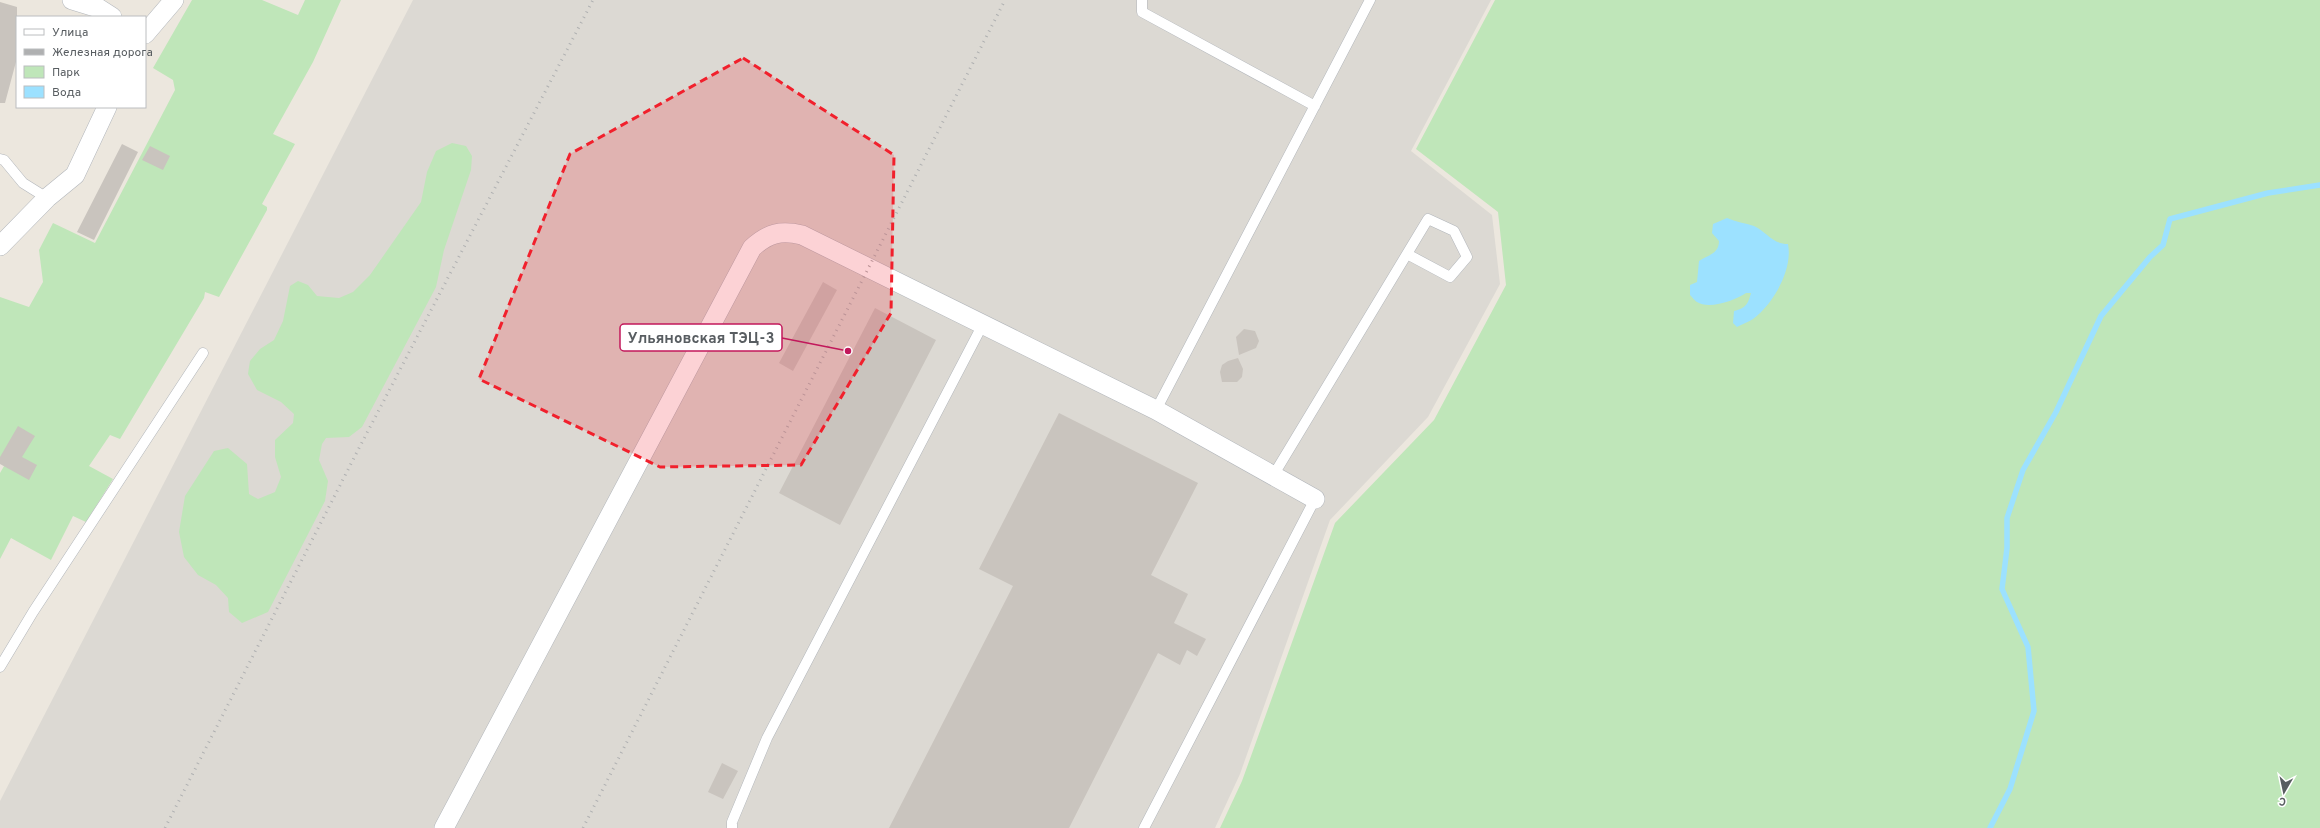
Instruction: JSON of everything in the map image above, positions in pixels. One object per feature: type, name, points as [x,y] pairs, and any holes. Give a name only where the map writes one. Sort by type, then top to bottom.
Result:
[{"type":"street","points":[[72,0],[98,8],[110,16]]},
{"type":"street","points":[[146,33],[174,0]]},
{"type":"street","points":[[0,246],[47,198],[75,175],[107,108]]},
{"type":"street","points":[[444,828],[744,262],[757,243],[774,232],[788,232],[802,235],[983,324],[1156,410],[1315,499]]},
{"type":"lane","points":[[1142,0],[1142,12],[1315,106]]},
{"type":"lane","points":[[1156,410],[1370,0]]},
{"type":"lane","points":[[0,159],[4,160],[23,183],[47,198]]},
{"type":"lane","points":[[1273,476],[1407,254],[1428,220],[1454,231],[1467,258],[1450,277],[1407,254]]},
{"type":"lane","points":[[732,828],[732,822],[767,738],[983,324]]},
{"type":"lane","points":[[0,667],[38,605],[203,353]]},
{"type":"lane","points":[[1144,828],[1315,499]]},
{"type":"highlighted area","points":[[743,58],[894,155],[891,313],[801,465],[660,467],[479,379],[570,154]]},
{"type":"shaded area","points":[[413,0],[1491,0],[1411,151],[1492,215],[1500,284],[1428,417],[1330,520],[1240,774],[1215,828],[0,828],[0,801]]},
{"type":"green space","points":[[192,0],[262,0],[298,15],[305,0],[341,0],[313,62],[273,134],[295,144],[262,204],[267,207],[267,210],[219,297],[205,292],[204,298],[120,439],[110,435],[89,466],[113,479],[86,522],[73,516],[51,560],[11,538],[0,559],[0,473],[7,461],[0,457],[0,297],[29,307],[43,282],[39,250],[53,223],[95,243],[175,90],[173,80],[153,68]]},
{"type":"green space","points":[[1495,0],[2320,0],[2320,828],[1220,828],[1242,781],[1335,523],[1434,420],[1506,285],[1498,212],[1416,149]]},
{"type":"green space","points":[[452,143],[466,146],[472,156],[471,170],[444,250],[436,287],[362,427],[349,437],[326,438],[322,444],[319,460],[328,481],[325,501],[268,612],[242,623],[229,612],[228,598],[216,585],[198,575],[184,557],[179,532],[185,496],[214,451],[228,448],[247,464],[249,494],[258,499],[275,492],[281,477],[275,457],[275,440],[293,423],[294,414],[281,402],[257,390],[248,374],[250,361],[260,349],[274,340],[283,321],[290,286],[298,281],[308,285],[317,296],[339,298],[353,292],[370,275],[421,202],[427,172],[436,151]]},
{"type":"water","points":[[1727,218],[1759,228],[1774,240],[1788,244],[1789,254],[1785,274],[1775,295],[1753,319],[1737,327],[1733,323],[1734,311],[1746,305],[1751,293],[1746,293],[1715,305],[1697,302],[1690,295],[1690,285],[1697,282],[1699,261],[1712,254],[1719,245],[1719,241],[1712,233],[1713,224]]},
{"type":"building","points":[[0,2],[17,7],[17,16],[16,62],[5,103],[0,103]]},
{"type":"building","points":[[122,144],[138,152],[94,240],[77,232]]},
{"type":"building","points":[[150,146],[170,156],[163,170],[142,160]]},
{"type":"building","points":[[823,282],[837,290],[793,371],[779,363]]},
{"type":"building","points":[[875,308],[936,340],[840,525],[779,493]]},
{"type":"building","points":[[1244,329],[1255,331],[1259,341],[1256,348],[1239,355],[1236,337]]},
{"type":"building","points":[[1238,358],[1243,369],[1242,377],[1237,382],[1222,382],[1220,372],[1222,365],[1228,361]]},
{"type":"building","points":[[1059,413],[1198,483],[1151,575],[1188,594],[1174,623],[1206,639],[1197,656],[1187,650],[1180,665],[1158,653],[1069,828],[889,828],[1013,586],[979,569]]},
{"type":"building","points":[[18,426],[35,436],[22,457],[37,465],[29,480],[0,464],[0,457]]},
{"type":"building","points":[[722,763],[738,771],[723,799],[708,792]]},
{"type":"waterway","points":[[1990,828],[2010,789],[2034,711],[2028,647],[2002,589],[2007,548],[2007,518],[2023,470],[2056,412],[2101,316],[2150,257],[2163,245],[2170,219],[2268,193],[2320,185]]},
{"type":"railway","points":[[165,828],[357,452],[593,0]]},
{"type":"railway","points":[[583,828],[1005,0]]},
{"type":"place","name":"Ульяновская ТЭЦ-3","points":[[848,351]]}]
